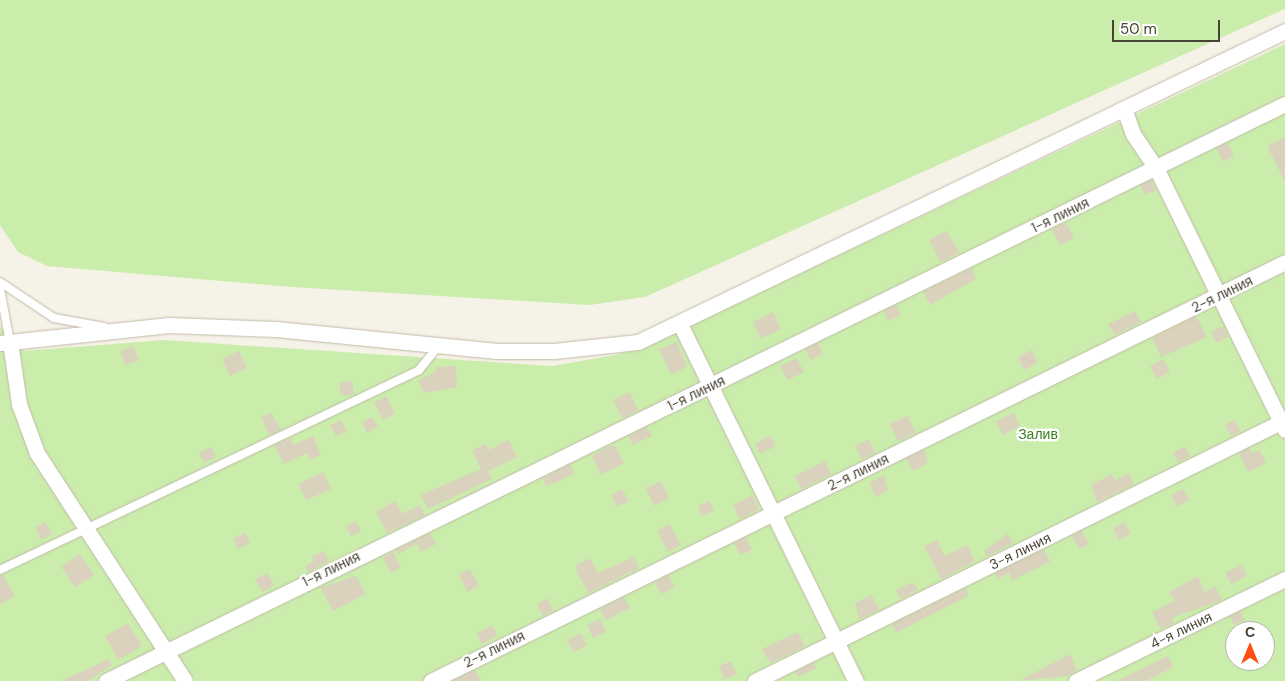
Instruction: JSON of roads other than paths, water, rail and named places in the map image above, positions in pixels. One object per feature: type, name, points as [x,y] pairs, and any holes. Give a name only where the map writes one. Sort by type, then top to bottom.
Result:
[{"type":"street","points":[[185,681],[51,481],[24,422],[5,342],[169,325],[276,329],[437,348],[535,351],[608,347],[638,342],[680,324],[1125,111],[1285,31]]},
{"type":"street","name":"1-я линия","points":[[106,681],[1285,104]]},
{"type":"street","points":[[1125,111],[1133,134],[1156,168],[1284,424]]},
{"type":"street","name":"2-я линия","points":[[430,681],[1285,262]]},
{"type":"street","points":[[680,324],[856,681]]},
{"type":"street","name":"3-я линия","points":[[755,681],[1284,424]]},
{"type":"street","name":"4-я линия","points":[[1076,681],[1285,579]]},
{"type":"lane","points":[[0,282],[27,304],[54,318],[116,330]]},
{"type":"lane","points":[[0,289],[5,342]]},
{"type":"lane","points":[[0,570],[419,370],[437,348]]},
{"type":"park label","name":"Залив","points":[[1038,434]]}]
